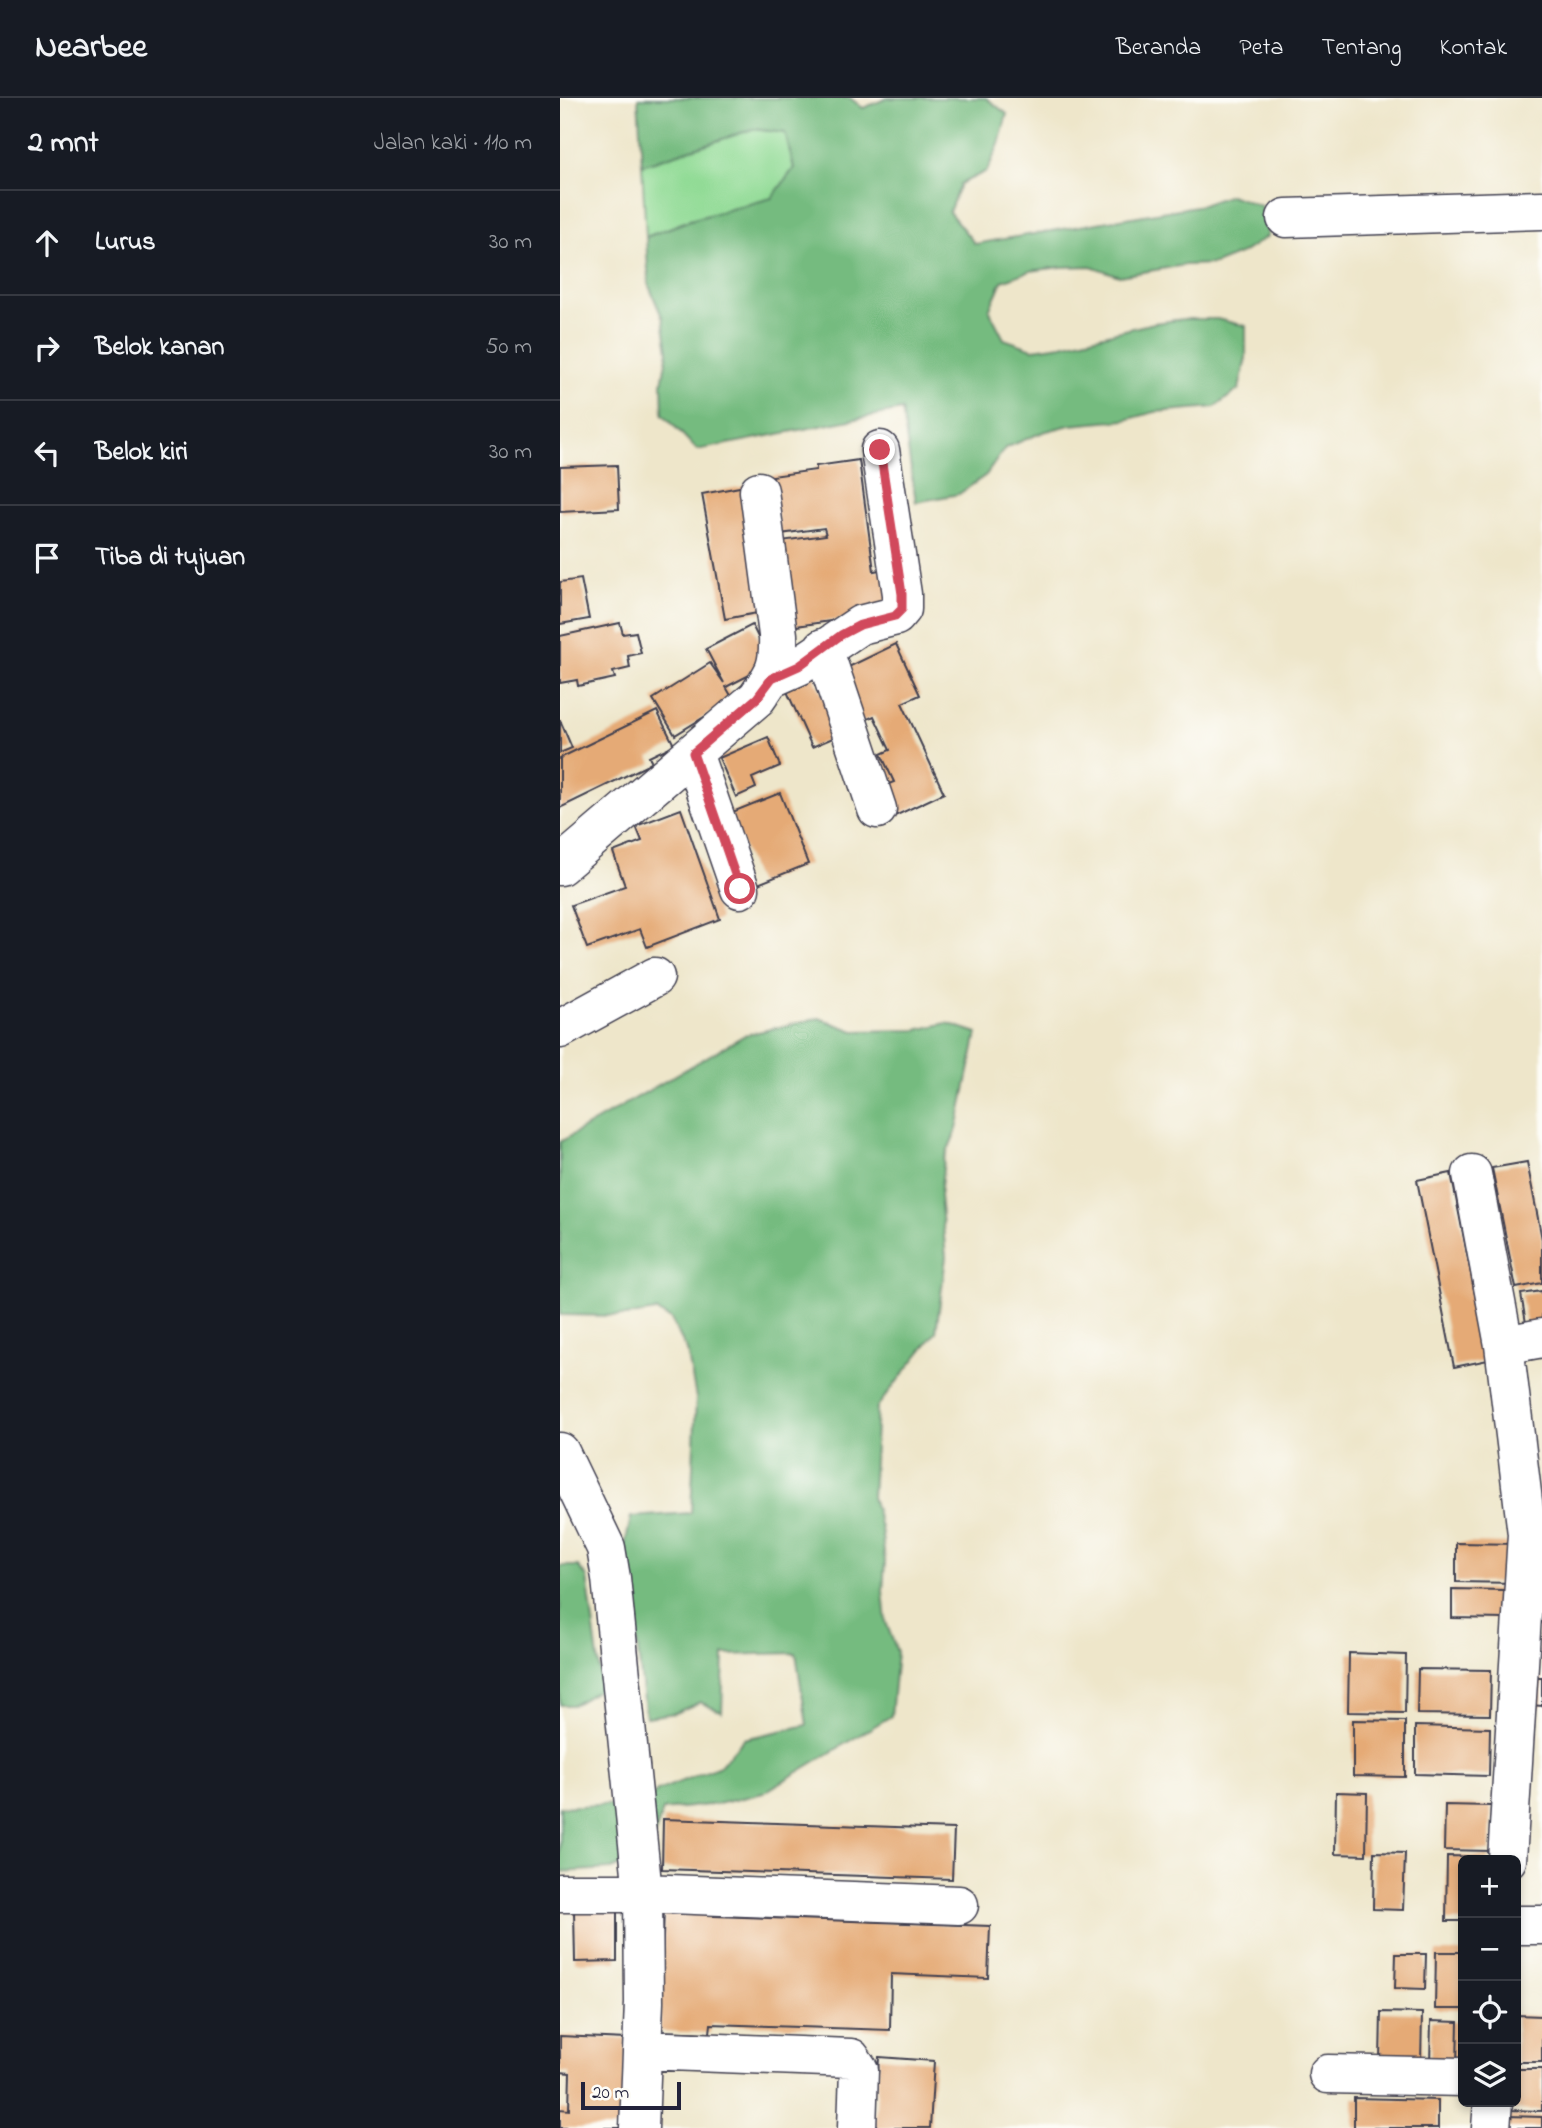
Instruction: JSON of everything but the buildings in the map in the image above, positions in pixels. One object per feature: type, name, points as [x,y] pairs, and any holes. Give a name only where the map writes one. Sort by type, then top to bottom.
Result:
[{"type":"street","points":[[1286,218],[1542,210]]},
{"type":"street","points":[[772,678],[799,666],[860,625],[895,616],[902,609],[880,450]]},
{"type":"street","points":[[560,866],[757,698],[772,678],[779,658],[778,635],[759,491]]},
{"type":"street","points":[[824,648],[877,809]]},
{"type":"street","points":[[693,753],[740,889]]},
{"type":"street","points":[[560,1029],[655,977]]},
{"type":"street","points":[[1472,1174],[1503,1345],[1527,1534],[1507,1855]]},
{"type":"street","points":[[1503,1345],[1542,1338]]},
{"type":"street","points":[[560,1452],[606,1548],[611,1578],[643,1893],[639,2128]]},
{"type":"street","points":[[560,1894],[643,1893],[959,1905]]},
{"type":"street","points":[[1521,1925],[1542,1926]]},
{"type":"street","points":[[642,2050],[851,2058],[859,2070],[857,2128]]},
{"type":"street","points":[[1328,2074],[1458,2077]]},
{"type":"street","points":[[1491,2128],[1493,2107]]},
{"type":"green space","points":[[638,98],[850,98],[863,108],[888,98],[986,98],[1007,114],[999,144],[987,171],[960,184],[949,212],[975,244],[1202,205],[1230,195],[1261,206],[1268,236],[1242,253],[1215,264],[1185,265],[1119,276],[1091,266],[1030,271],[1002,281],[989,310],[1004,339],[1033,349],[1184,319],[1217,319],[1246,326],[1246,358],[1239,389],[1215,407],[1155,412],[1125,420],[1070,425],[1043,432],[1005,448],[986,475],[959,494],[916,502],[902,410],[697,450],[663,414],[662,383],[668,351],[663,319],[649,286],[646,237],[690,220],[772,198],[794,168],[785,133],[753,129],[642,165]]},
{"type":"green space","points":[[753,129],[786,133],[794,168],[773,198],[690,220],[646,237],[642,165]]},
{"type":"green space","points":[[819,1018],[854,1031],[916,1030],[947,1023],[977,1033],[957,1129],[944,1159],[940,1196],[946,1257],[936,1332],[877,1407],[872,1497],[881,1528],[885,1561],[883,1591],[886,1622],[897,1652],[891,1716],[763,1793],[718,1804],[663,1810],[648,1854],[611,1869],[560,1872],[560,1807],[646,1803],[657,1791],[720,1766],[744,1739],[807,1725],[796,1653],[724,1655],[722,1712],[700,1702],[675,1713],[646,1717],[625,1545],[631,1517],[691,1513],[696,1398],[687,1350],[671,1319],[656,1311],[625,1316],[560,1315],[560,1142],[745,1035]]},
{"type":"green space","points":[[560,1566],[578,1566],[587,1577],[602,1688],[573,1705],[560,1705]]},
{"type":"route","points":[[740,889],[693,753],[757,698],[772,678],[799,666],[841,635],[860,625],[900,613],[902,594],[880,450]]}]
